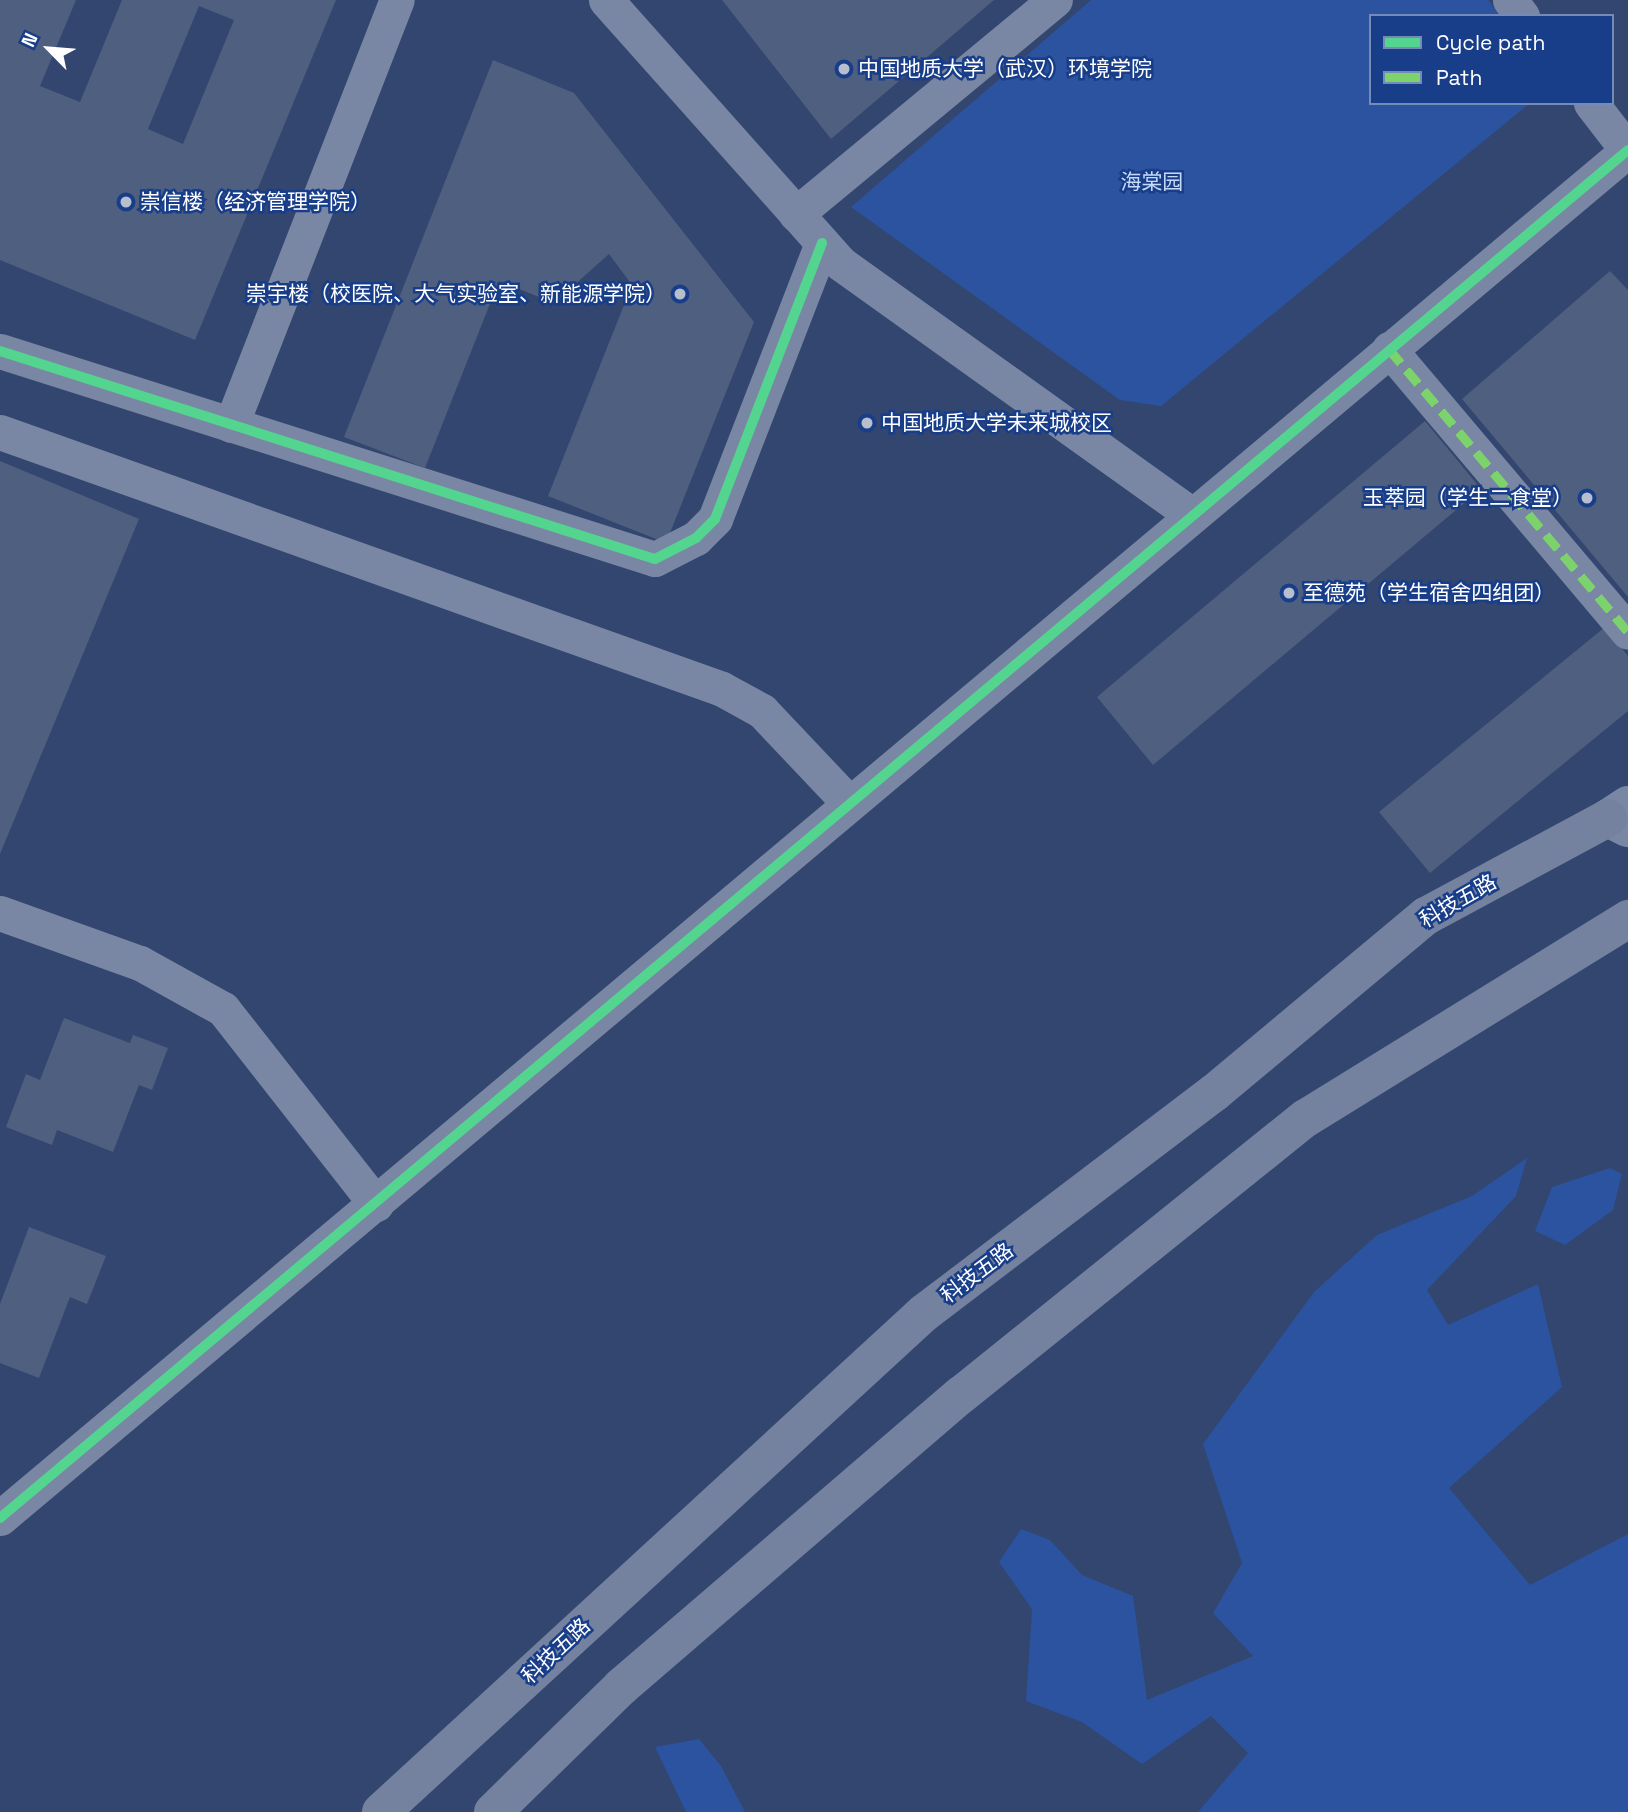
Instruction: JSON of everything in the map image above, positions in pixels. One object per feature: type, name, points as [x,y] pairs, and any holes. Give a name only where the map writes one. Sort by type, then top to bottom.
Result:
[{"type":"main road","name":"科技五路","points":[[381,1812],[924,1313],[1214,1093],[1426,916],[1621,817]]},
{"type":"main road","points":[[493,1812],[621,1687],[961,1395],[1307,1118],[1628,919]]},
{"type":"street","points":[[231,425],[397,0]]},
{"type":"street","points":[[606,0],[840,263],[1192,515]]},
{"type":"street","points":[[796,214],[1055,0]]},
{"type":"street","points":[[0,1518],[1628,150],[1593,105]]},
{"type":"street","points":[[0,351],[655,559],[696,538],[715,519],[822,243]]},
{"type":"street","points":[[1389,349],[1628,632]]},
{"type":"street","points":[[0,432],[722,689],[762,711],[849,803]]},
{"type":"street","points":[[0,913],[141,963],[222,1009],[376,1204]]},
{"type":"green space","name":"海棠园","points":[[1091,0],[1488,0],[1498,14],[1369,14],[1369,105],[1528,105],[1161,406],[1120,400],[851,207]]},
{"type":"green space","points":[[1527,1158],[1516,1196],[1427,1290],[1448,1325],[1538,1284],[1562,1387],[1449,1488],[1530,1585],[1628,1534],[1628,1812],[1198,1812],[1248,1753],[1211,1716],[1142,1764],[1082,1722],[1026,1701],[1032,1609],[999,1562],[1021,1529],[1050,1540],[1082,1575],[1133,1596],[1147,1700],[1253,1656],[1213,1613],[1242,1563],[1203,1444],[1314,1292],[1377,1235],[1472,1196]]},
{"type":"green space","points":[[1610,1168],[1622,1174],[1613,1210],[1565,1245],[1535,1231],[1552,1187]]},
{"type":"green space","points":[[699,1739],[721,1766],[745,1812],[686,1812],[655,1747]]},
{"type":"building","name":"崇信楼（经济管理学院）","points":[[0,0],[76,0],[40,86],[80,102],[122,0],[336,0],[195,340],[0,260]],"holes":[[[199,6],[234,20],[183,144],[148,129]]]},
{"type":"building","name":"中国地质大学（武汉）环境学院","points":[[722,0],[994,0],[831,139]]},
{"type":"building","name":"崇宇楼（校医院、大气实验室、新能源学院）","points":[[493,60],[574,93],[754,322],[666,543],[548,496],[632,285],[609,254],[554,303],[499,281],[425,468],[344,437]]},
{"type":"building","name":"玉萃园（学生二食堂）","points":[[1610,271],[1628,290],[1628,597],[1462,399]]},
{"type":"building","name":"至德苑（学生宿舍四组团）","points":[[1425,421],[1481,489],[1153,765],[1097,697]]},
{"type":"building","points":[[0,461],[139,519],[0,854]]},
{"type":"building","name":"至德苑（学生宿舍四组团）","points":[[1605,627],[1628,656],[1628,711],[1430,873],[1379,812]]},
{"type":"building","points":[[64,1018],[130,1043],[133,1035],[168,1048],[152,1090],[139,1085],[113,1152],[57,1130],[52,1145],[6,1127],[26,1074],[40,1080]]},
{"type":"building","points":[[29,1227],[106,1256],[87,1304],[70,1297],[39,1378],[0,1363],[0,1304]]},
{"type":"marked path","points":[[1389,349],[1628,632]]},
{"type":"cycle path","points":[[0,1518],[1628,150]]},
{"type":"cycle path","points":[[0,351],[655,559],[696,538],[715,519],[822,243]]},
{"type":"place","name":"中国地质大学（武汉）环境学院","points":[[844,69]]},
{"type":"place","name":"崇信楼（经济管理学院）","points":[[126,202]]},
{"type":"place","name":"崇宇楼（校医院、大气实验室、新能源学院）","points":[[680,294]]},
{"type":"place","name":"中国地质大学未来城校区","points":[[867,423]]},
{"type":"place","name":"玉萃园（学生二食堂）","points":[[1587,498]]},
{"type":"place","name":"至德苑（学生宿舍四组团）","points":[[1289,593]]}]
